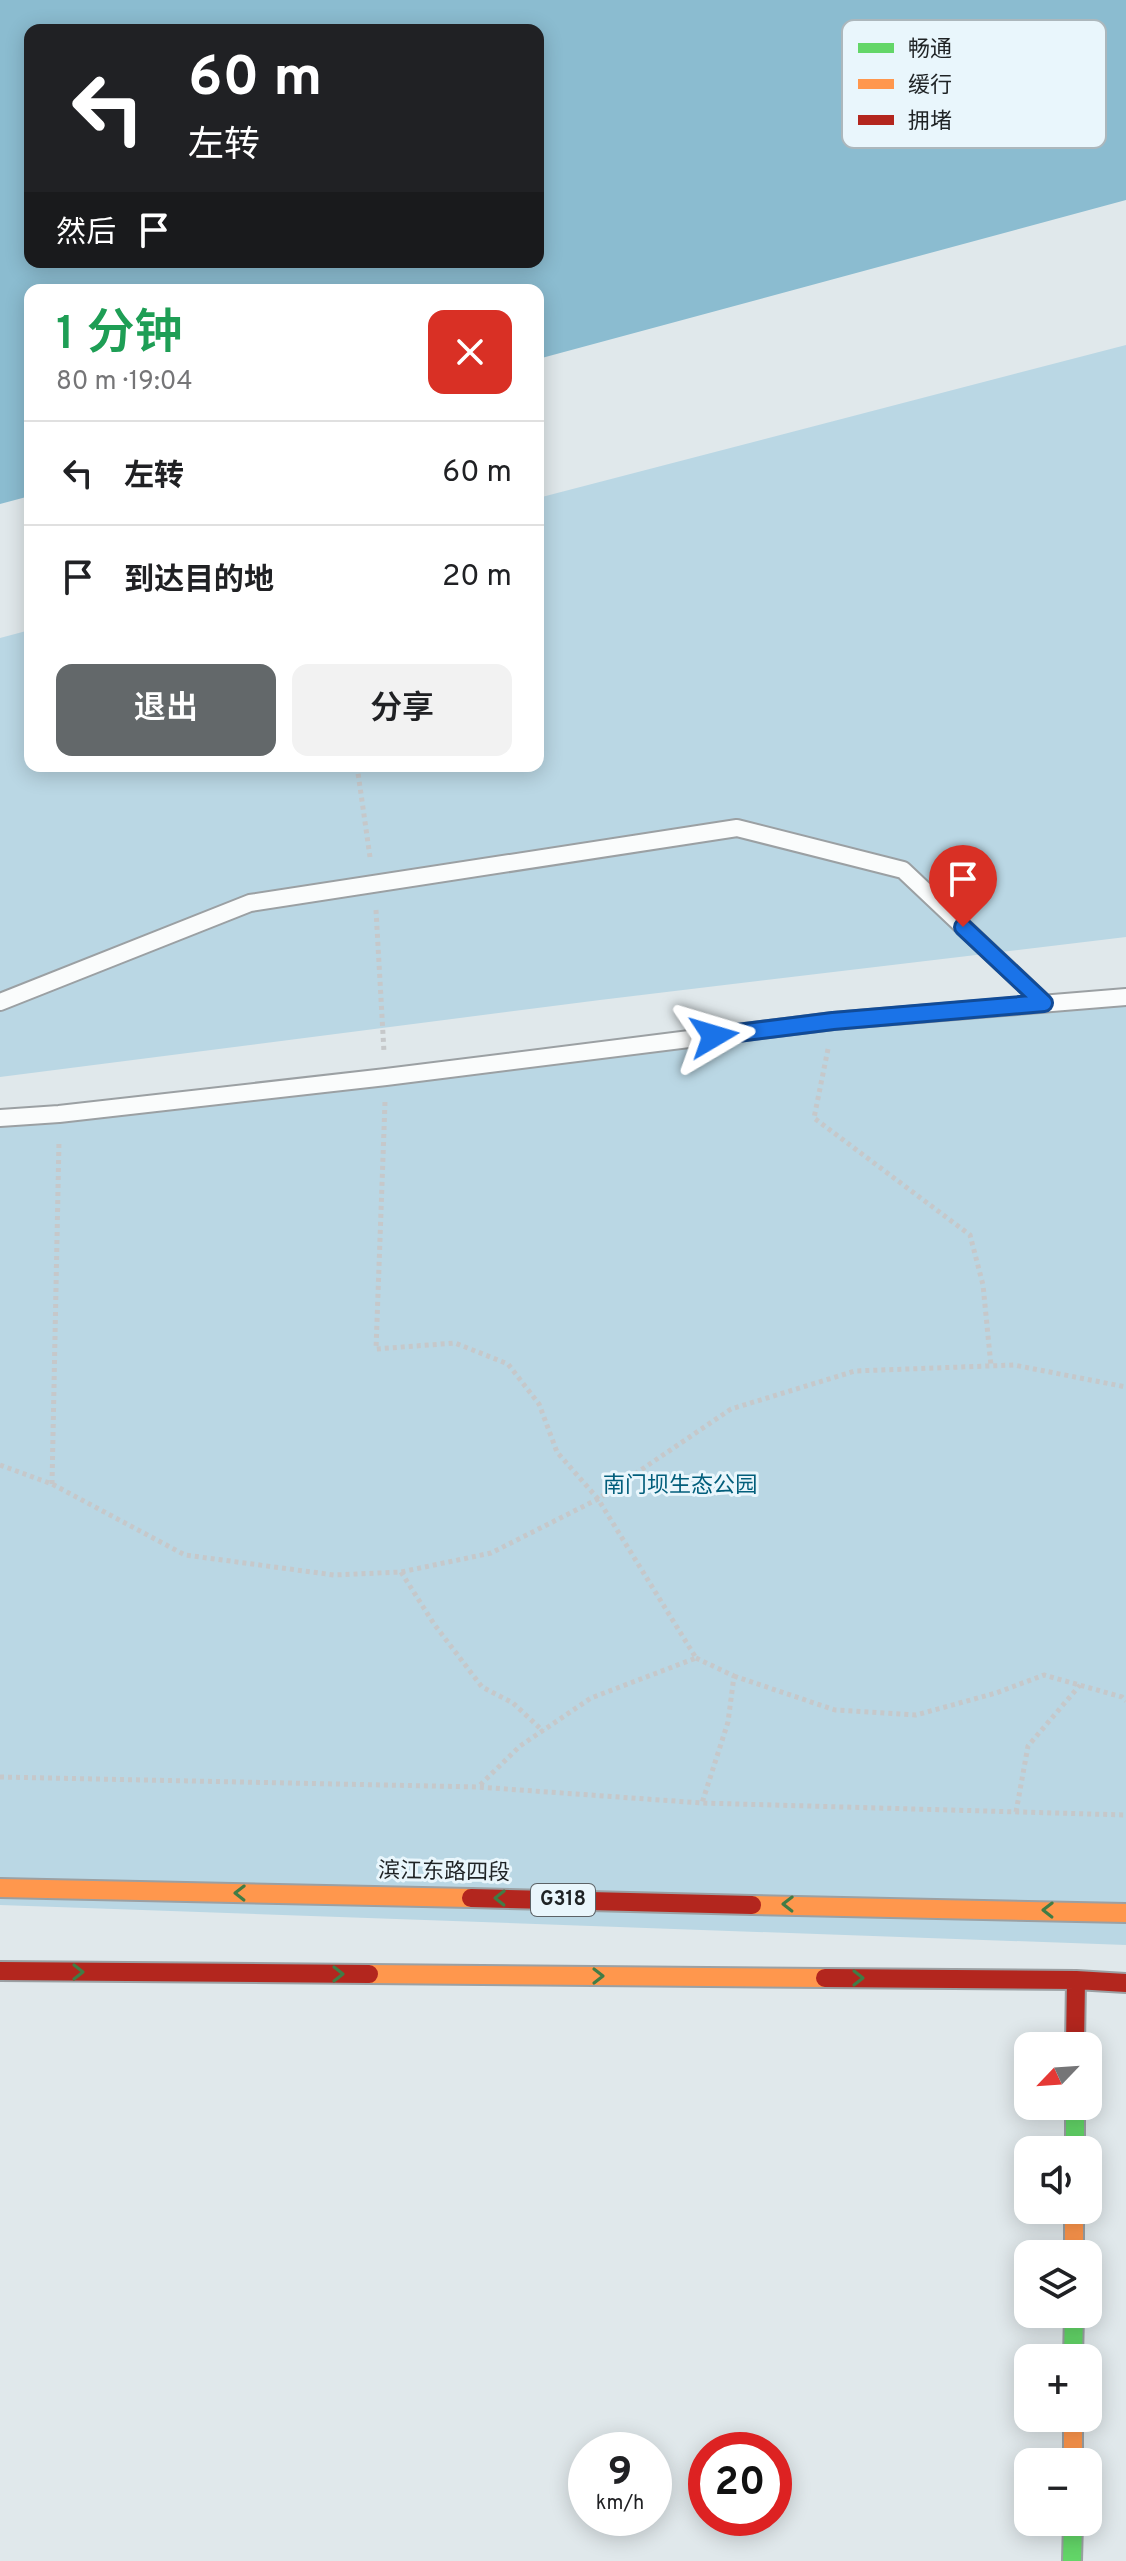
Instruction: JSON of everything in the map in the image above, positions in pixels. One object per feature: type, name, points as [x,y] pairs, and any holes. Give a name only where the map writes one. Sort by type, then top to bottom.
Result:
[{"type":"main road","name":"滨江东路四段","points":[[0,1888],[1126,1913]]},
{"type":"main road","points":[[0,1971],[1076,1980],[1126,1983]]},
{"type":"main road","points":[[1075,2032],[1076,1980]]},
{"type":"main road","points":[[1072,2561],[1073,2536]]},
{"type":"lane","points":[[0,1002],[250,903],[737,828],[903,870],[1044,1003]]},
{"type":"lane","points":[[0,1118],[386,1077],[833,1021],[1126,997]]},
{"type":"path","points":[[358,772],[374,884],[386,1077],[376,1349],[455,1343],[508,1364],[539,1404],[557,1452],[598,1499],[696,1658],[734,1676],[835,1710],[916,1715],[996,1693],[1044,1675],[1122,1697],[1126,1701]]},
{"type":"path","points":[[833,1021],[814,1118],[970,1235],[983,1285],[991,1366]]},
{"type":"path","points":[[52,1484],[59,1114]]},
{"type":"path","points":[[0,1465],[52,1484],[185,1555],[334,1575],[401,1572],[491,1553],[598,1499],[731,1409],[855,1371],[1014,1365],[1126,1387]]},
{"type":"path","points":[[401,1572],[434,1624],[482,1687],[513,1703],[543,1731]]},
{"type":"path","points":[[478,1787],[520,1746],[591,1698],[696,1658]]},
{"type":"path","points":[[702,1803],[728,1722],[734,1676]]},
{"type":"path","points":[[1016,1812],[1028,1746],[1080,1685]]},
{"type":"path","points":[[0,1777],[478,1787],[702,1803],[1126,1815]]},
{"type":"green space","points":[[1126,345],[1126,937],[0,1077],[0,638],[24,632],[24,772],[544,772],[544,496]]},
{"type":"green space","name":"南门坝生态公园","points":[[1126,997],[1126,1945],[0,1905],[0,1118]]},
{"type":"shaded area","points":[[0,0],[1126,0],[1126,200],[544,357],[544,284],[24,284],[24,498],[0,504]]},
{"type":"traffic: fast","points":[[1075,2120],[1075,2136]]},
{"type":"traffic: fast","points":[[1073,2344],[1074,2328]]},
{"type":"traffic: fast","points":[[1072,2561],[1073,2536]]},
{"type":"traffic: slow","points":[[0,1888],[471,1898]]},
{"type":"traffic: slow","points":[[752,1905],[1126,1913]]},
{"type":"traffic: slow","points":[[369,1974],[825,1978]]},
{"type":"traffic: slow","points":[[1074,2224],[1074,2240]]},
{"type":"traffic: slow","points":[[1073,2432],[1073,2448]]},
{"type":"traffic: jam","points":[[471,1898],[752,1905]]},
{"type":"traffic: jam","points":[[0,1971],[369,1974]]},
{"type":"traffic: jam","points":[[825,1978],[1126,1983]]},
{"type":"traffic: jam","points":[[1075,2032],[1076,1980]]},
{"type":"route","points":[[714,1036],[833,1021],[1044,1003],[963,927]]}]
